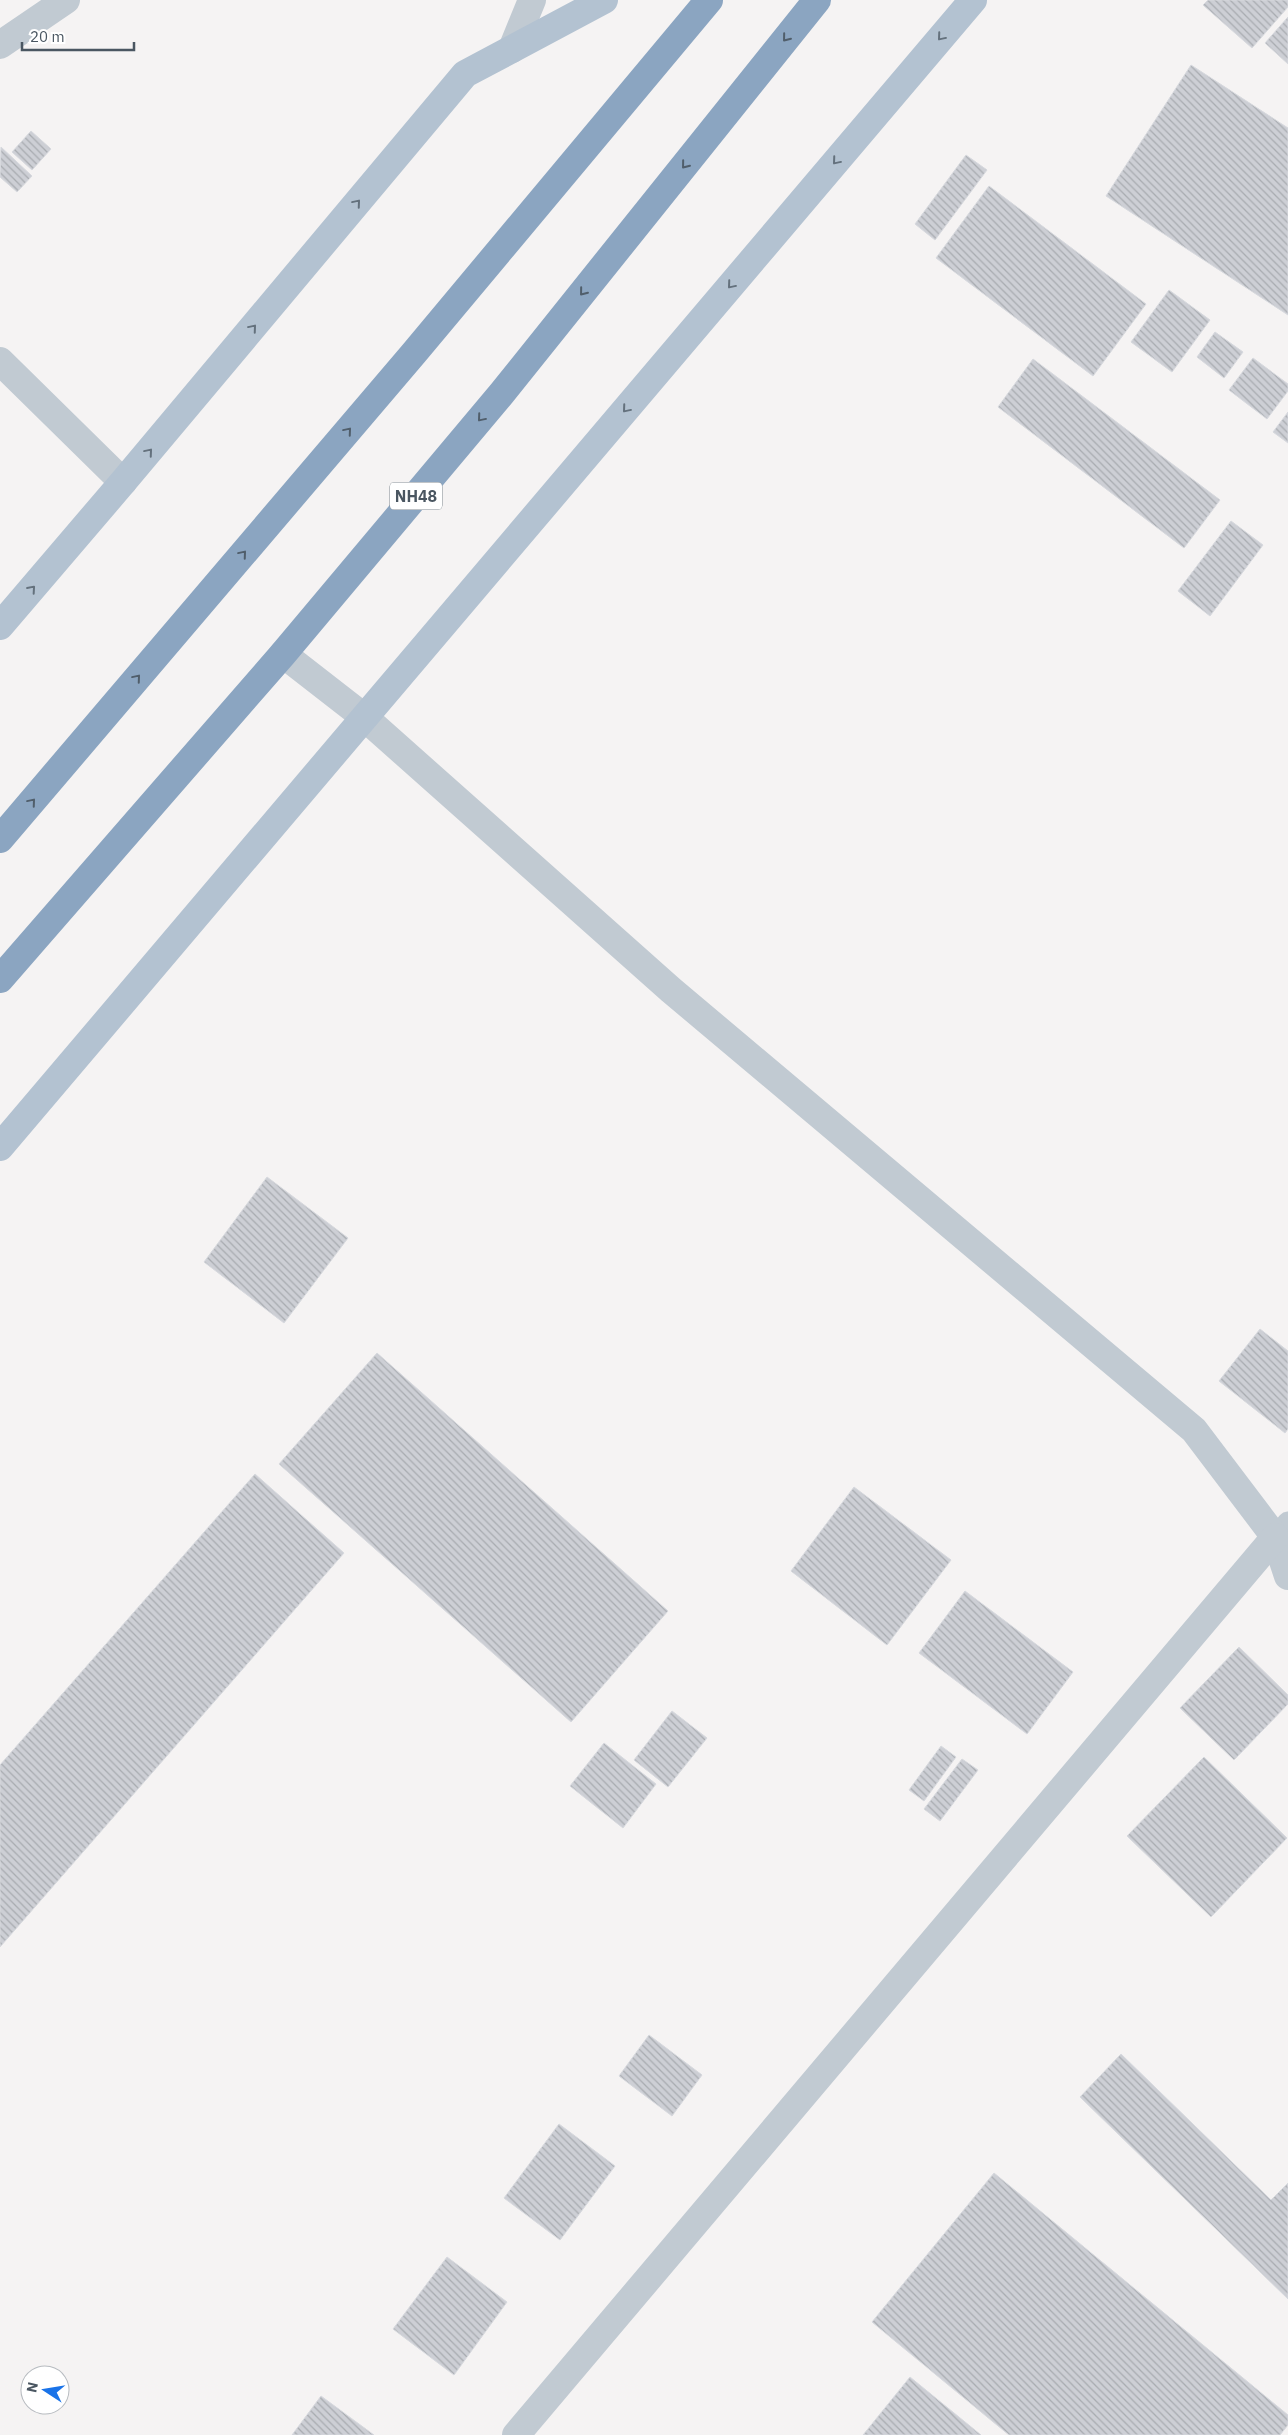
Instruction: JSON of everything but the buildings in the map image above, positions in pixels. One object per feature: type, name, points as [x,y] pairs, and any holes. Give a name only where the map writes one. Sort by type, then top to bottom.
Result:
[{"type":"highway","points":[[0,839],[414,353],[709,0]]},
{"type":"highway","name":"NH48","points":[[0,979],[283,654],[502,393],[817,0]]},
{"type":"main road","points":[[0,626],[124,482],[465,74],[604,0]]},
{"type":"main road","points":[[0,1147],[973,0]]},
{"type":"street","points":[[0,45],[66,0]]},
{"type":"street","points":[[512,49],[532,0]]},
{"type":"street","points":[[0,361],[124,482]]},
{"type":"street","points":[[283,654],[364,717],[671,990],[1194,1430],[1282,1530],[1288,1576]]},
{"type":"street","points":[[516,2435],[1282,1530]]}]
